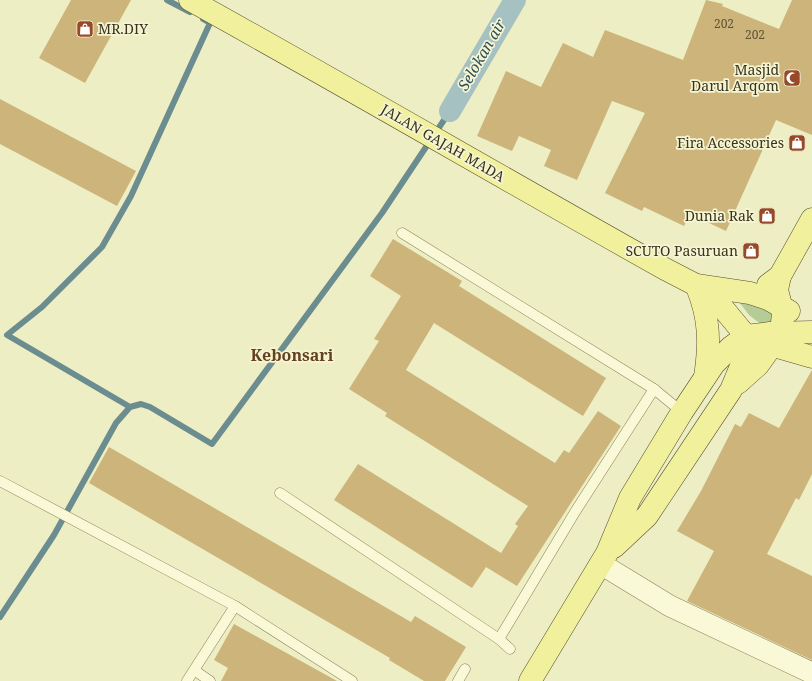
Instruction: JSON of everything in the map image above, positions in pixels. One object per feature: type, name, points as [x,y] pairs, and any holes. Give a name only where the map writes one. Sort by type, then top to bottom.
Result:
[{"type":"main road","name":"JALAN GAJAH MADA","points":[[190,0],[352,90],[436,140],[696,285]]},
{"type":"main road","points":[[731,390],[758,365],[776,339],[783,313],[777,290],[780,276],[812,219]]},
{"type":"main road","points":[[750,293],[765,287],[780,276]]},
{"type":"main road","points":[[696,285],[750,293],[768,299],[812,325]]},
{"type":"main road","points":[[604,558],[647,516],[731,390],[744,359],[746,336],[722,307],[696,285]]},
{"type":"main road","points":[[696,285],[704,304],[708,324],[709,351],[705,377]]},
{"type":"main road","points":[[530,681],[604,558],[630,498],[682,412],[714,364],[731,347],[746,336],[776,339],[812,332]]},
{"type":"main road","points":[[776,339],[812,356]]},
{"type":"street","points":[[604,558],[670,606],[812,673]]},
{"type":"lane","points":[[402,233],[654,389],[682,412]]},
{"type":"lane","points":[[499,638],[575,512],[654,389]]},
{"type":"lane","points":[[0,482],[235,606],[352,681]]},
{"type":"lane","points":[[280,493],[499,638],[510,649]]},
{"type":"lane","points":[[187,681],[235,606]]},
{"type":"lane","points":[[458,681],[465,669]]},
{"type":"lane","points":[[194,670],[210,681]]},
{"type":"green space","points":[[737,299],[780,314],[767,329],[749,315]]},
{"type":"building","name":"MR.DIY","points":[[71,0],[131,0],[85,83],[39,58]]},
{"type":"building","points":[[706,0],[723,4],[722,6],[779,29],[792,0],[812,0],[812,135],[776,120],[726,231],[690,214],[684,226],[644,207],[642,211],[605,193],[645,113],[612,101],[577,180],[544,166],[551,150],[519,136],[512,151],[477,136],[506,71],[541,87],[563,43],[593,57],[605,30],[683,60]]},
{"type":"building","points":[[0,99],[136,171],[117,206],[0,144]]},
{"type":"building","points":[[393,239],[462,281],[459,286],[606,378],[583,416],[434,323],[406,370],[555,463],[564,450],[569,453],[598,411],[621,426],[517,586],[486,567],[472,588],[334,500],[358,464],[501,553],[518,526],[515,524],[528,506],[385,416],[387,413],[349,389],[379,341],[374,339],[401,296],[370,276]]},
{"type":"building","points":[[812,370],[812,474],[799,500],[796,498],[767,554],[812,576],[812,660],[687,601],[714,551],[677,531],[701,491],[735,424],[741,427],[749,413],[779,428]]},
{"type":"building","points":[[109,447],[411,622],[415,616],[466,647],[445,681],[424,681],[389,660],[390,658],[89,483]]},
{"type":"building","points":[[234,624],[337,681],[221,681],[228,668],[214,660]]},
{"type":"waterway","points":[[167,0],[190,12]]},
{"type":"waterway","name":"Selokan air","points":[[450,111],[515,0]]},
{"type":"waterway","points":[[130,407],[7,335],[42,307],[102,247],[131,196],[210,23],[203,19]]},
{"type":"waterway","points":[[0,617],[54,535],[116,423],[130,407],[141,404],[150,407],[212,444],[382,213],[450,111]]},
{"type":"place","name":"MR.DIY","points":[[85,29]]},
{"type":"place","name":"Masjid Darul Arqom","points":[[792,78]]},
{"type":"place","name":"Fira Accessories","points":[[797,143]]},
{"type":"place","name":"Dunia Rak","points":[[767,216]]},
{"type":"place","name":"SCUTO Pasuruan","points":[[751,251]]},
{"type":"district","name":"Kebonsari","points":[[292,355]]}]
